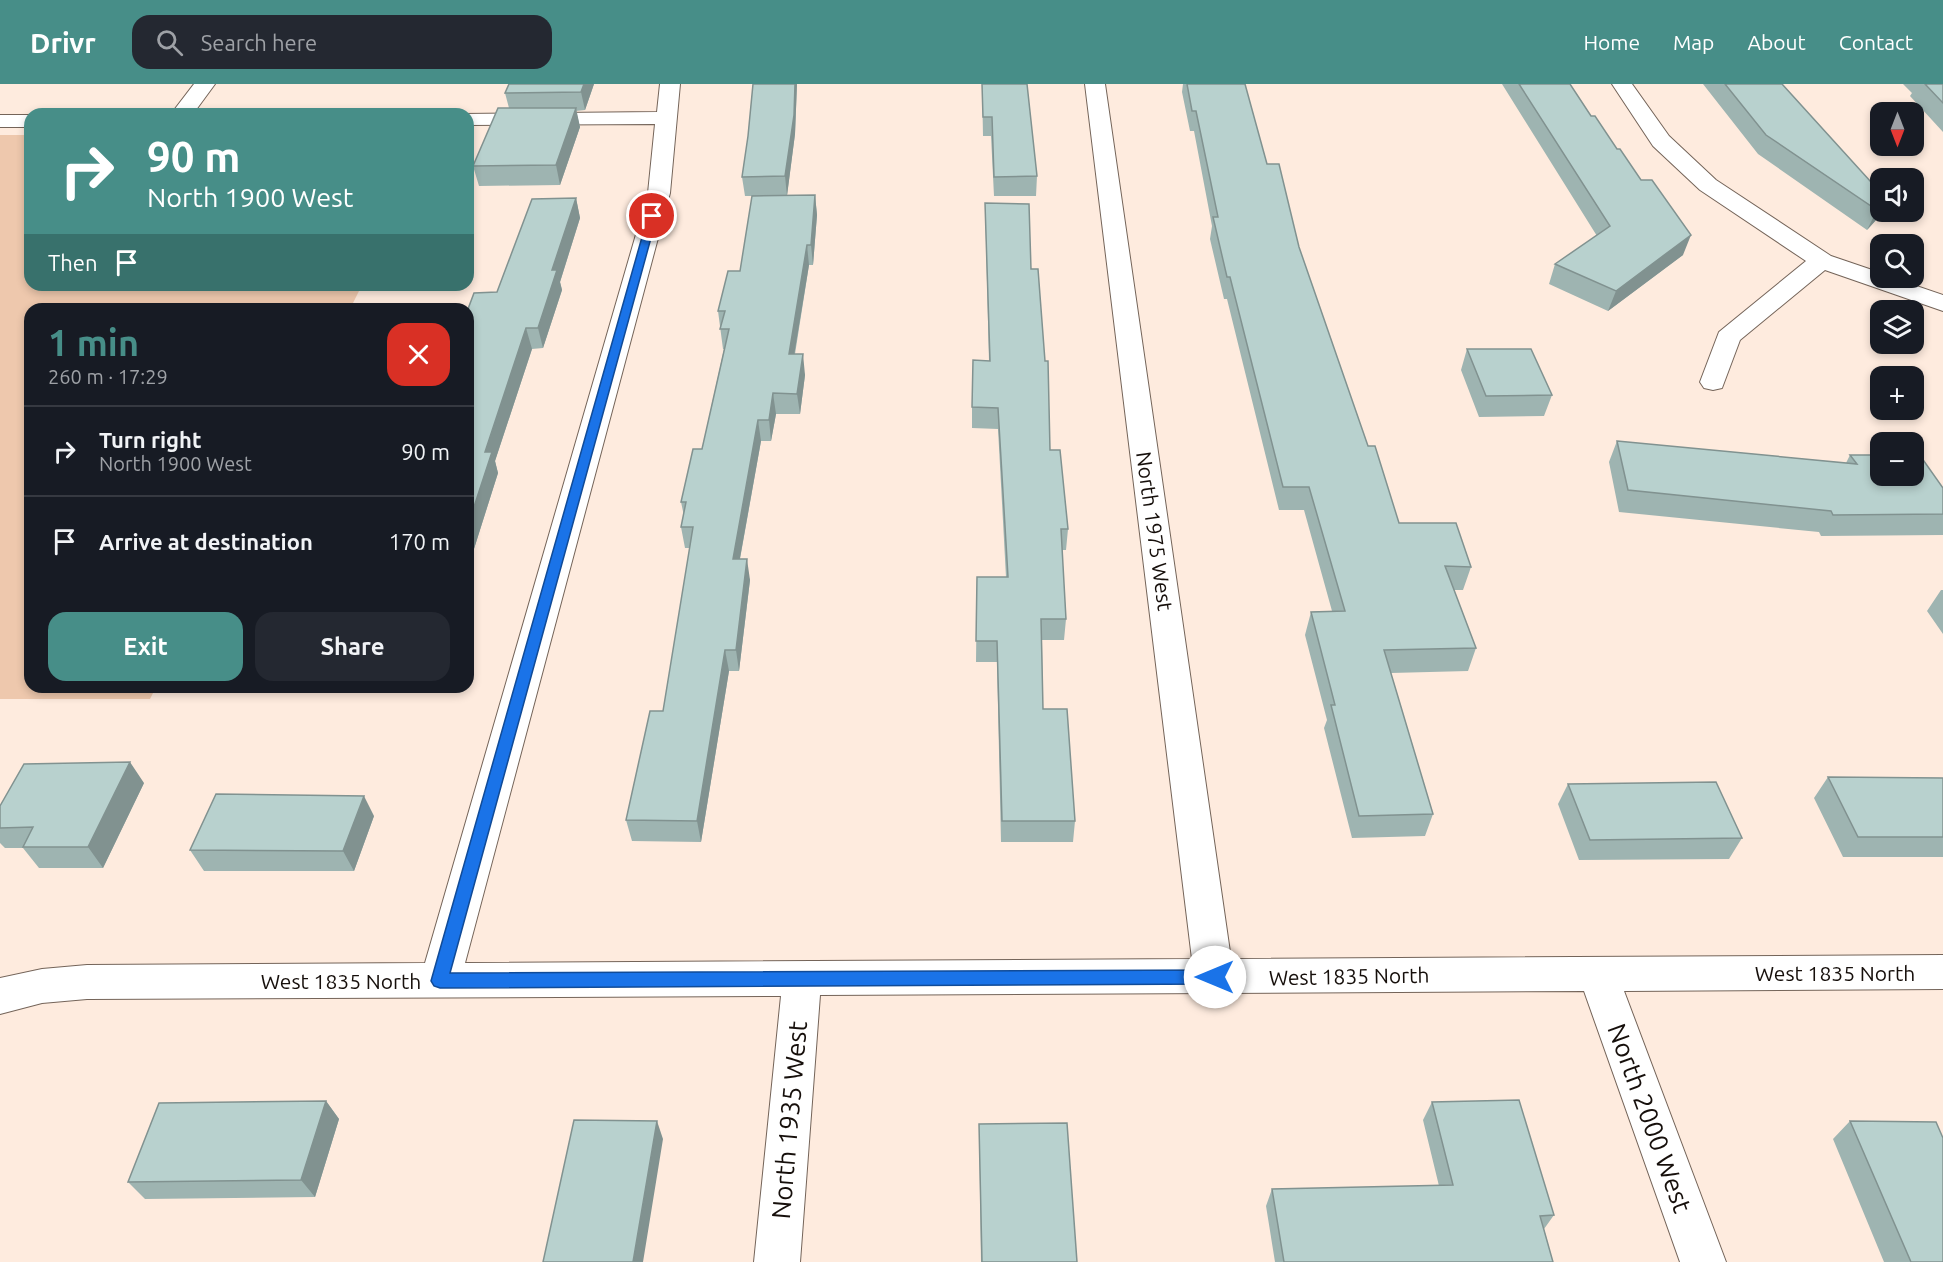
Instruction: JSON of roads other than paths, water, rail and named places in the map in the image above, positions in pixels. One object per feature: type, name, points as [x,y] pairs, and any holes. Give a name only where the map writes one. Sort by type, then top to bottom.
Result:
[{"type":"street","points":[[187,108],[205,84]]},
{"type":"street","points":[[440,981],[659,193],[670,84]]},
{"type":"street","name":"North 1975 West","points":[[1095,84],[1215,977]]},
{"type":"street","points":[[1622,84],[1661,141],[1708,185],[1822,261],[1943,303]]},
{"type":"street","points":[[474,119],[667,118]]},
{"type":"street","points":[[0,121],[24,121]]},
{"type":"street","points":[[1713,382],[1728,337],[1822,261]]},
{"type":"street","name":"West 1835 North","points":[[0,996],[42,986],[87,981],[1943,972]]},
{"type":"street","name":"North 2000 West","points":[[1598,974],[1703,1262]]},
{"type":"street","name":"North 1935 West","points":[[777,1262],[802,979]]}]
